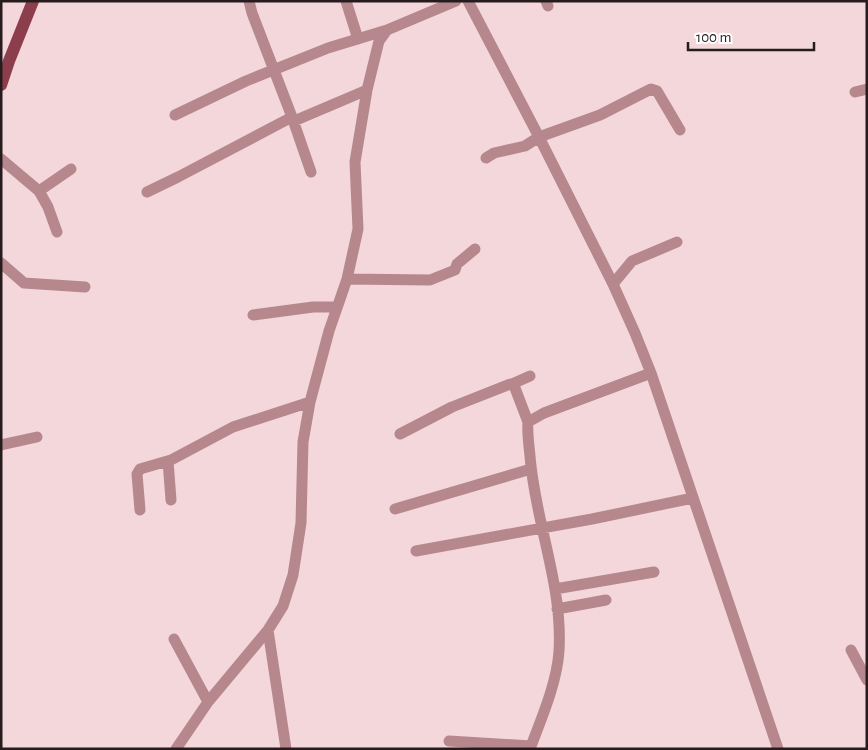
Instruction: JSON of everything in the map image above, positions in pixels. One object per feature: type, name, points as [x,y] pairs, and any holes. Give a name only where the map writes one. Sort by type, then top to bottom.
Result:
[{"type":"main road","points":[[1,85],[8,61],[33,1]]},
{"type":"street","points":[[249,1],[311,172]]},
{"type":"street","points":[[346,1],[358,39]]},
{"type":"street","points":[[175,115],[246,81],[328,48],[387,30],[456,1]]},
{"type":"street","points":[[468,1],[613,284],[636,333],[778,749]]},
{"type":"street","points":[[176,749],[208,702],[268,630],[283,606],[293,575],[301,523],[303,442],[310,402],[336,307],[347,279],[358,229],[355,162],[366,90],[379,42],[387,30]]},
{"type":"street","points":[[486,158],[494,153],[525,146],[539,138],[600,116],[651,89],[656,91],[680,130]]},
{"type":"street","points":[[855,92],[867,89]]},
{"type":"street","points":[[147,192],[293,119],[366,90]]},
{"type":"street","points":[[1,159],[39,191],[48,207],[57,232]]},
{"type":"street","points":[[39,191],[70,169]]},
{"type":"street","points":[[613,284],[632,261],[677,242]]},
{"type":"street","points":[[347,279],[430,280],[455,270],[458,264],[475,249]]},
{"type":"street","points":[[1,263],[24,283],[85,287]]},
{"type":"street","points":[[253,315],[305,307],[336,307]]},
{"type":"street","points":[[528,422],[539,415],[650,373]]},
{"type":"street","points":[[400,434],[452,406],[530,376]]},
{"type":"street","points":[[449,741],[530,748],[557,671],[559,621],[555,589],[536,506],[528,422],[512,384]]},
{"type":"street","points":[[140,510],[138,471],[168,461],[233,427],[310,402]]},
{"type":"street","points":[[1,445],[37,437]]},
{"type":"street","points":[[168,461],[170,500]]},
{"type":"street","points":[[395,509],[531,469]]},
{"type":"street","points":[[416,551],[693,498]]},
{"type":"street","points":[[555,589],[654,572]]},
{"type":"street","points":[[557,609],[606,600]]},
{"type":"street","points":[[268,630],[286,749]]},
{"type":"street","points":[[174,639],[208,702]]},
{"type":"street","points":[[851,650],[867,680]]}]
